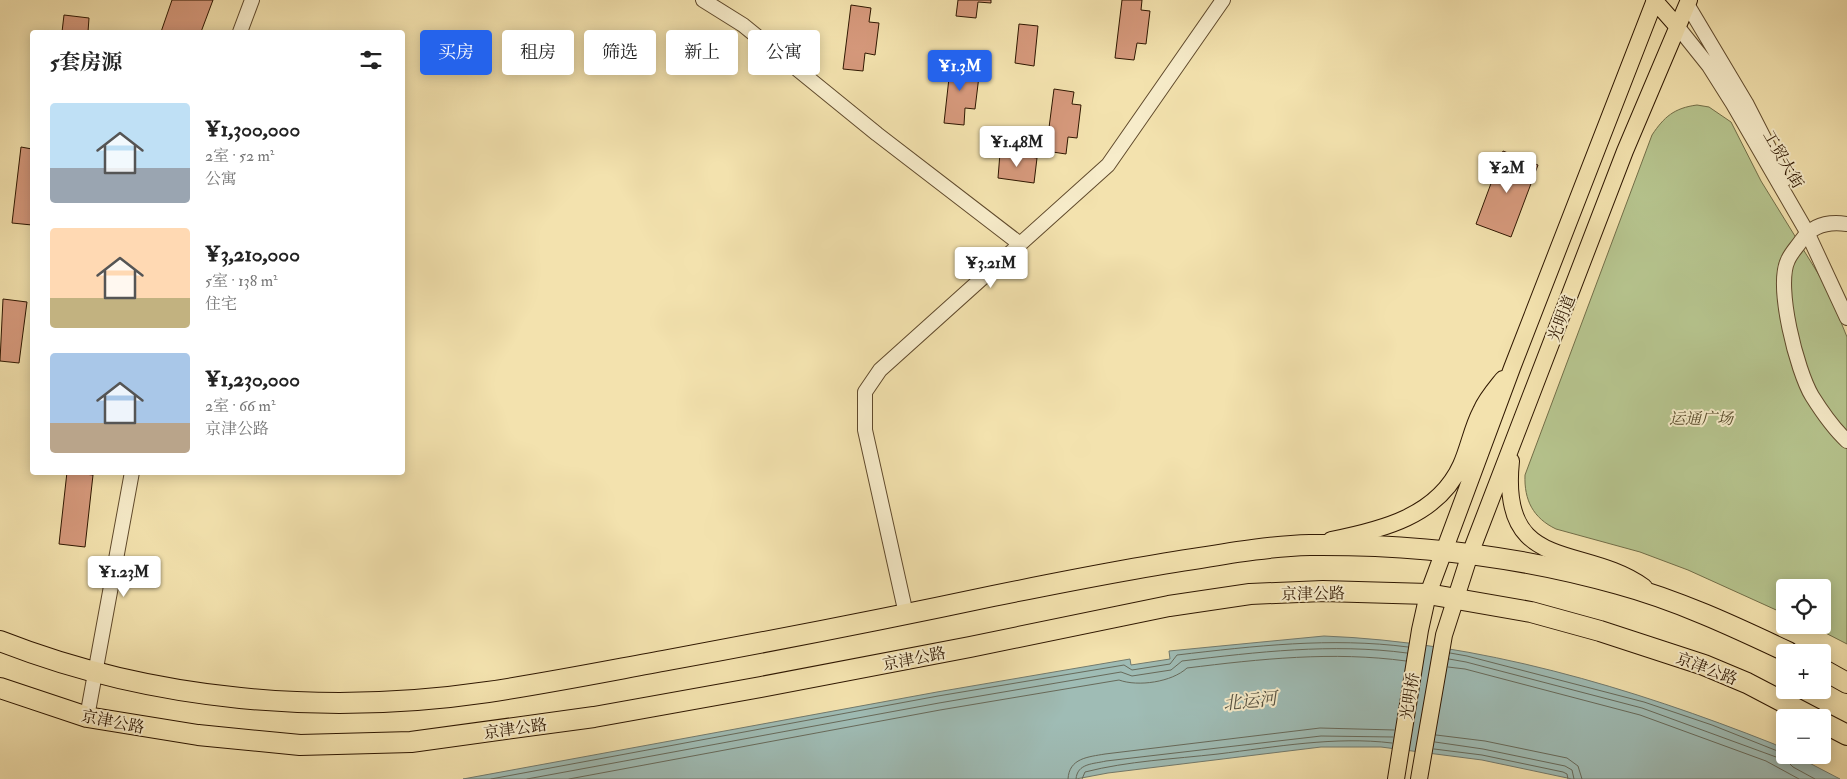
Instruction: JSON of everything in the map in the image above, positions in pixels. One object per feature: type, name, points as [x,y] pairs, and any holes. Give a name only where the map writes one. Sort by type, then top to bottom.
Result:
[{"type":"highway","points":[[0,641],[40,656],[96,673],[163,687],[272,700],[333,702],[408,700],[495,691],[906,614],[1154,564],[1264,548],[1307,545],[1383,547],[1501,558],[1616,583],[1655,595],[1727,623],[1776,646]]},
{"type":"highway","name":"京津公路","points":[[0,688],[87,717],[189,734],[300,745],[411,742],[603,715],[970,647],[1169,606],[1250,594],[1324,592],[1428,594],[1531,612],[1657,649],[1747,682],[1797,709]]},
{"type":"highway","points":[[1831,674],[1847,683]]},
{"type":"highway","points":[[1831,727],[1847,735]]},
{"type":"main road","points":[[1655,0],[1677,26]]},
{"type":"main road","name":"光明道","points":[[1420,630],[1428,594],[1442,552],[1655,0]]},
{"type":"main road","name":"光明道","points":[[1444,635],[1470,554],[1512,442],[1625,151],[1687,1]]},
{"type":"main road","points":[[1307,545],[1388,526],[1422,510],[1434,502],[1450,484],[1461,465],[1480,411],[1490,394],[1512,368]]},
{"type":"main road","points":[[1512,442],[1509,492],[1513,510],[1531,540],[1547,550],[1564,557],[1609,569],[1631,578],[1655,595]]},
{"type":"main road","name":"光明桥","points":[[1397,771],[1420,630]]},
{"type":"main road","name":"光明桥","points":[[1420,773],[1444,635]]},
{"type":"street","points":[[241,30],[252,0]]},
{"type":"street","points":[[703,0],[743,25],[877,134],[1020,244]]},
{"type":"street","points":[[906,614],[865,430],[865,392],[880,370],[1108,165],[1223,0]]},
{"type":"street","name":"工贸大街","points":[[1687,1],[1746,102],[1847,302]]},
{"type":"street","name":"工贸大街","points":[[1677,26],[1709,66],[1809,230],[1847,318]]},
{"type":"street","points":[[1847,224],[1834,222],[1809,230],[1787,260],[1784,291],[1792,342],[1811,394],[1836,431],[1847,441]]},
{"type":"street","points":[[87,717],[131,475]]},
{"type":"green space","name":"运通广场","points":[[1689,106],[1709,107],[1731,122],[1761,181],[1827,288],[1847,337],[1847,644],[1828,634],[1831,634],[1831,579],[1776,579],[1776,610],[1688,570],[1640,552],[1556,529],[1548,525],[1536,514],[1528,500],[1525,475],[1652,135],[1670,114]]},
{"type":"water","name":"北运河","points":[[1324,636],[1382,640],[1439,647],[1497,658],[1609,686],[1720,723],[1776,745],[1776,764],[1811,764],[1840,779],[1572,779],[1482,760],[1381,747],[1321,747],[1108,773],[1076,779],[463,779],[937,692],[1130,659],[1131,665],[1170,659],[1169,651]]},
{"type":"building","points":[[172,0],[213,0],[202,30],[162,30]]},
{"type":"building","points":[[958,0],[991,0],[991,3],[978,2],[976,18],[956,16]]},
{"type":"building","points":[[1122,0],[1142,0],[1141,10],[1150,11],[1146,44],[1137,43],[1134,60],[1115,58]]},
{"type":"building","points":[[851,5],[871,8],[869,22],[879,23],[875,55],[865,53],[863,71],[843,69]]},
{"type":"building","points":[[64,15],[89,18],[88,30],[62,30]]},
{"type":"building","points":[[1019,24],[1038,26],[1034,66],[1015,63]]},
{"type":"building","points":[[951,60],[970,62],[969,75],[979,76],[975,109],[965,108],[964,125],[944,123]]},
{"type":"building","points":[[1054,89],[1074,92],[1072,104],[1081,105],[1077,138],[1068,137],[1066,154],[1046,151]]},
{"type":"building","points":[[21,147],[30,149],[30,225],[12,223]]},
{"type":"building","points":[[1503,151],[1538,165],[1511,237],[1476,224]]},
{"type":"building","points":[[1000,153],[1037,158],[1034,183],[998,178]]},
{"type":"building","points":[[3,299],[27,302],[19,363],[0,361]]},
{"type":"building","points":[[67,475],[93,475],[85,547],[59,544]]}]
